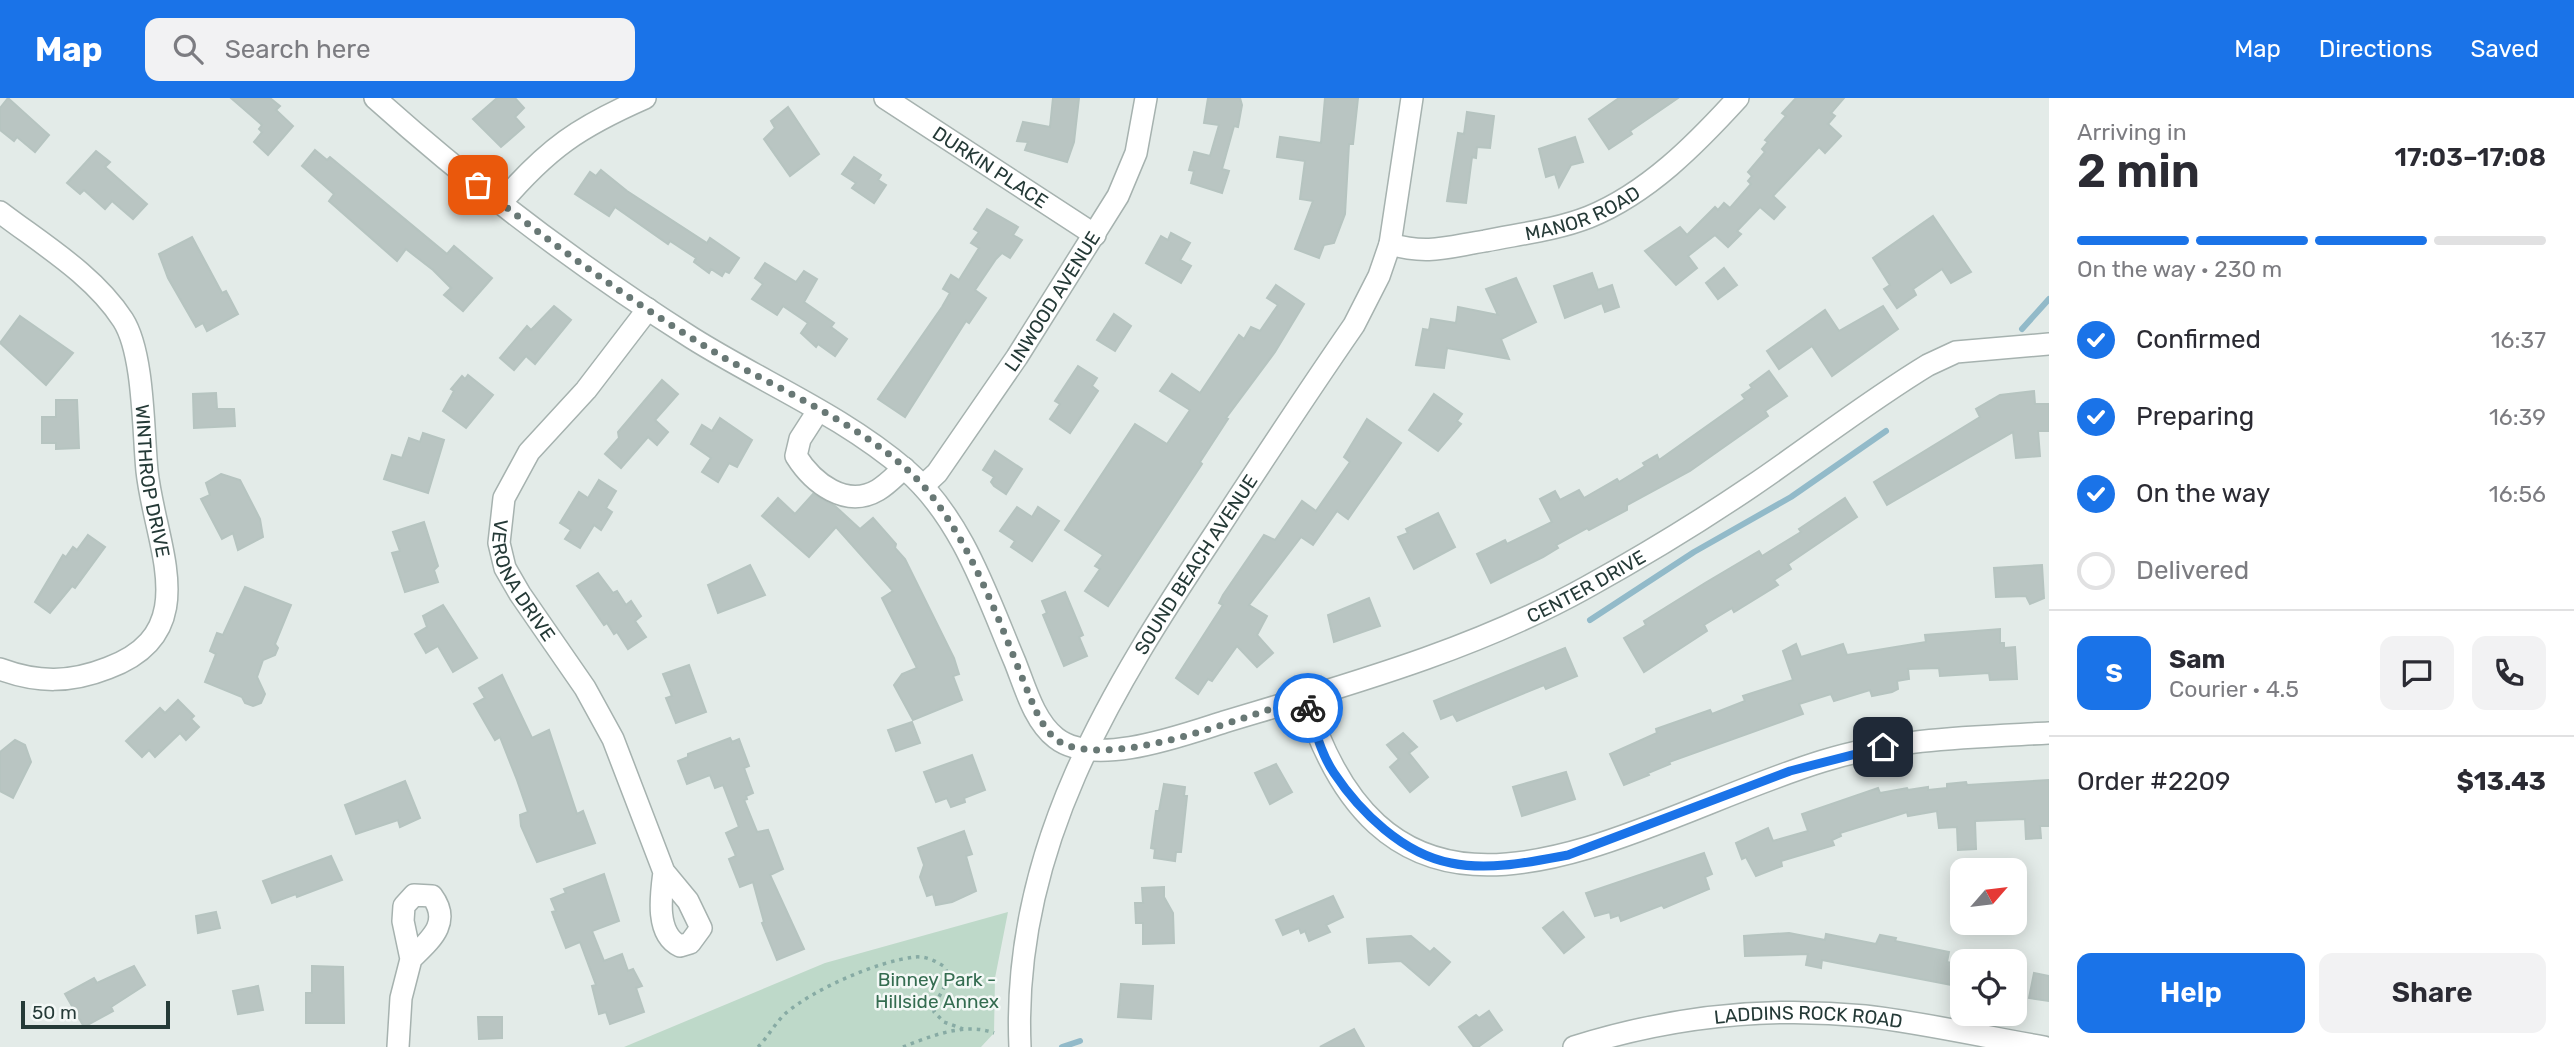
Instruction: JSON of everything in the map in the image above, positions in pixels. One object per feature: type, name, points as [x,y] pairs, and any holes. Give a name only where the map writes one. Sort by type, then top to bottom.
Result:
[{"type":"street","points":[[501,203],[534,164],[568,137],[645,98]]},
{"type":"street","name":"DURKIN PLACE","points":[[885,98],[1095,235]]},
{"type":"street","name":"LINWOOD AVENUE","points":[[923,486],[937,473],[1003,378],[1095,235],[1129,175],[1146,98]]},
{"type":"street","name":"SOUND BEACH AVENUE","points":[[1020,1047],[1021,983],[1041,872],[1064,796],[1085,748],[1161,615],[1354,325],[1379,276],[1390,244],[1412,98]]},
{"type":"street","name":"MANOR ROAD","points":[[1390,244],[1419,252],[1525,233],[1589,216],[1620,202],[1667,167],[1701,138],[1738,98]]},
{"type":"street","points":[[381,100],[501,203],[648,309],[875,445],[904,468],[923,486],[949,522],[973,565],[1042,723],[1065,744],[1085,748]]},
{"type":"street","name":"WINTHROP DRIVE","points":[[0,212],[79,274],[106,298],[124,322],[136,351],[149,489],[167,575],[168,600],[164,621],[157,636],[124,662],[64,681],[41,680],[0,669]]},
{"type":"street","name":"VERONA DRIVE","points":[[648,309],[586,390],[530,452],[504,498],[499,543],[505,568],[520,594],[585,688],[613,740],[664,872]]},
{"type":"street","name":"CENTER DRIVE","points":[[1085,748],[1121,750],[1146,745],[1305,698],[1463,644],[1583,590],[1750,487],[1928,365],[1956,352],[2049,344]]},
{"type":"street","points":[[818,411],[800,439],[796,456],[804,468],[834,492],[849,498],[860,497],[878,490],[904,468]]},
{"type":"street","points":[[1305,698],[1317,737],[1333,772],[1371,817],[1398,839],[1449,863],[1476,866],[1529,863],[1568,855],[1790,771],[1864,750],[1952,739],[2049,733]]},
{"type":"street","points":[[398,1047],[401,998],[411,959]]},
{"type":"street","name":"LADDINS ROCK ROAD","points":[[1574,1047],[1670,1023],[1734,1014],[1790,1012],[1868,1017],[2044,1047]]},
{"type":"path","points":[[758,1047],[785,1014],[803,1001],[843,981],[914,957],[928,958],[945,967],[947,982],[935,1002],[934,1012],[944,1022],[963,1029]]},
{"type":"path","points":[[903,1047],[963,1029],[981,1028],[994,1033]]},
{"type":"green space","name":"Binney Park - Hillside Annex","points":[[1008,912],[995,978],[994,1033],[981,1047],[624,1047],[825,963]]},
{"type":"building","points":[[8,98],[49,135],[35,152],[17,137],[14,141],[0,130],[0,108]]},
{"type":"building","points":[[231,98],[270,98],[280,106],[276,110],[293,126],[268,155],[254,142],[262,132],[259,129],[262,125]]},
{"type":"building","points":[[497,98],[515,98],[524,108],[515,117],[524,127],[501,147],[473,119]]},
{"type":"building","points":[[1053,98],[1079,98],[1074,142],[1067,162],[1025,150],[1028,142],[1017,141],[1023,122],[1050,127]]},
{"type":"building","points":[[1208,98],[1240,98],[1242,105],[1238,127],[1234,126],[1222,169],[1229,171],[1222,193],[1191,183],[1194,171],[1189,170],[1194,152],[1210,156],[1219,125],[1204,123]]},
{"type":"building","points":[[1325,98],[1358,98],[1353,144],[1349,144],[1345,214],[1334,243],[1324,245],[1319,258],[1295,249],[1313,201],[1300,199],[1305,161],[1277,157],[1280,137],[1321,143]]},
{"type":"building","points":[[1619,98],[1678,98],[1609,149],[1589,119]]},
{"type":"building","points":[[1796,98],[1844,98],[1831,113],[1835,116],[1828,124],[1841,136],[1825,153],[1819,147],[1773,196],[1785,207],[1774,219],[1760,207],[1737,231],[1741,234],[1728,247],[1715,235],[1688,256],[1697,268],[1676,285],[1645,251],[1680,227],[1687,235],[1715,207],[1718,210],[1724,203],[1730,208],[1751,184],[1748,181],[1752,176],[1748,172],[1765,152],[1762,149],[1768,142],[1765,140],[1786,116],[1782,113]]},
{"type":"building","points":[[788,107],[819,154],[790,176],[764,139],[775,128],[771,121]]},
{"type":"building","points":[[1467,112],[1494,116],[1490,148],[1477,147],[1476,158],[1472,157],[1466,203],[1447,201],[1458,133],[1464,134]]},
{"type":"building","points":[[1575,137],[1583,162],[1571,165],[1559,187],[1555,174],[1546,177],[1539,149]]},
{"type":"building","points":[[315,150],[327,160],[330,157],[447,254],[454,246],[492,278],[463,311],[444,295],[451,288],[433,270],[406,249],[397,261],[329,201],[334,194],[302,166]]},
{"type":"building","points":[[96,151],[110,162],[105,167],[147,204],[133,219],[112,201],[105,209],[84,190],[80,194],[67,183]]},
{"type":"building","points":[[854,157],[881,175],[878,180],[886,185],[874,203],[852,188],[856,183],[842,174]]},
{"type":"building","points":[[601,170],[627,191],[707,243],[710,238],[739,258],[729,273],[725,271],[722,276],[711,269],[709,273],[694,262],[696,258],[670,241],[668,244],[615,207],[609,216],[575,194],[590,172],[596,176]]},
{"type":"building","points":[[987,209],[1018,227],[1013,235],[1022,240],[1010,258],[1002,253],[996,259],[975,290],[986,298],[969,323],[966,321],[905,417],[878,399],[942,307],[950,293],[943,289],[951,275],[959,280],[979,248],[971,243],[979,232],[974,229]]},
{"type":"building","points":[[1933,216],[1971,272],[1951,283],[1942,269],[1913,289],[1916,295],[1897,308],[1884,289],[1890,285],[1873,258]]},
{"type":"building","points":[[1171,233],[1190,243],[1180,260],[1191,266],[1181,283],[1146,263],[1161,236],[1168,240]]},
{"type":"building","points":[[192,237],[222,293],[226,291],[238,314],[207,331],[203,323],[196,327],[168,278],[159,254]]},
{"type":"building","points":[[765,263],[796,282],[804,271],[817,279],[804,302],[834,323],[831,327],[847,339],[835,356],[818,344],[816,347],[801,333],[808,323],[783,306],[777,315],[752,299],[763,284],[755,278]]},
{"type":"building","points":[[1724,268],[1737,285],[1718,299],[1706,283]]},
{"type":"building","points":[[1592,273],[1598,290],[1612,285],[1619,307],[1605,312],[1602,303],[1565,318],[1554,286]]},
{"type":"building","points":[[1516,278],[1536,322],[1501,339],[1509,359],[1447,348],[1444,368],[1416,365],[1423,329],[1429,330],[1431,319],[1456,323],[1458,307],[1498,315],[1486,289]]},
{"type":"building","points":[[1276,285],[1304,304],[1275,352],[1226,418],[1228,419],[1200,462],[1202,464],[1108,606],[1085,591],[1100,569],[1095,566],[1103,555],[1065,530],[1135,424],[1167,444],[1190,410],[1160,391],[1172,374],[1200,393],[1239,335],[1244,339],[1251,327],[1260,331],[1278,305],[1267,298]]},
{"type":"building","points":[[554,306],[571,320],[535,364],[526,356],[514,370],[500,358],[527,326],[531,330]]},
{"type":"building","points":[[1883,306],[1898,329],[1832,376],[1812,346],[1779,369],[1767,351],[1825,310],[1839,331]]},
{"type":"building","points":[[1114,314],[1131,326],[1115,351],[1097,340]]},
{"type":"building","points":[[20,316],[73,353],[46,385],[0,343]]},
{"type":"building","points":[[1078,366],[1097,378],[1092,386],[1098,391],[1070,433],[1050,419],[1060,404],[1055,401]]},
{"type":"building","points":[[1769,371],[1787,396],[1765,411],[1768,416],[1690,471],[1627,505],[1627,510],[1589,530],[1587,528],[1556,545],[1558,548],[1543,557],[1491,583],[1477,554],[1505,540],[1507,544],[1552,522],[1540,499],[1555,491],[1560,500],[1579,490],[1584,498],[1617,479],[1619,482],[1657,455],[1659,460],[1745,399],[1742,395],[1752,388],[1750,385]]},
{"type":"building","points":[[468,375],[493,395],[466,428],[443,411],[454,391],[451,389],[462,376],[465,379]]},
{"type":"building","points":[[662,380],[678,394],[655,420],[668,432],[657,445],[648,437],[621,468],[605,454],[619,438],[618,432]]},
{"type":"building","points":[[2034,391],[2035,404],[2049,404],[2049,431],[2038,431],[2040,456],[2016,458],[2013,432],[1887,505],[1874,482],[1980,417],[1976,409],[2000,395]]},
{"type":"building","points":[[216,393],[217,409],[234,409],[235,426],[194,428],[193,394]]},
{"type":"building","points":[[1434,394],[1462,414],[1457,421],[1461,424],[1438,451],[1409,430]]},
{"type":"building","points":[[56,400],[77,400],[79,448],[56,449],[56,443],[42,443],[42,417],[56,417]]},
{"type":"building","points":[[720,418],[752,440],[737,467],[729,463],[718,482],[702,472],[711,458],[691,444],[702,425],[712,431]]},
{"type":"building","points":[[1367,419],[1401,443],[1348,519],[1337,511],[1313,545],[1301,537],[1249,605],[1267,616],[1257,635],[1273,653],[1257,667],[1237,646],[1212,681],[1208,679],[1198,694],[1176,678],[1223,605],[1219,603],[1223,595],[1264,535],[1275,540],[1302,501],[1316,511],[1350,462],[1344,457]]},
{"type":"building","points":[[423,433],[444,440],[428,493],[384,479],[392,455],[402,458],[409,438],[420,442]]},
{"type":"building","points":[[995,451],[1022,469],[1006,494],[994,486],[991,482],[994,477],[983,470]]},
{"type":"building","points":[[221,474],[240,480],[260,519],[263,537],[238,550],[233,533],[222,539],[201,499],[210,495],[206,483]]},
{"type":"building","points":[[599,480],[616,491],[606,508],[612,512],[601,530],[594,525],[580,548],[565,539],[571,530],[560,523],[579,492],[588,498]]},
{"type":"building","points":[[813,494],[835,506],[860,529],[873,518],[896,544],[895,548],[905,559],[954,658],[959,674],[953,676],[962,700],[913,720],[894,685],[902,674],[917,668],[882,598],[893,591],[836,527],[809,557],[762,516],[778,498],[795,514]]},
{"type":"building","points":[[1845,498],[1857,517],[1788,564],[1791,569],[1774,580],[1778,585],[1734,612],[1732,608],[1704,625],[1707,631],[1644,672],[1624,638],[1646,625],[1644,621],[1705,583],[1759,551],[1762,556],[1801,532],[1799,529]]},
{"type":"building","points":[[1017,507],[1032,517],[1038,507],[1059,521],[1032,561],[1011,547],[1015,541],[1000,531]]},
{"type":"building","points":[[1438,513],[1455,547],[1414,569],[1398,537],[1408,533],[1406,529]]},
{"type":"building","points":[[424,522],[438,566],[434,570],[438,582],[405,592],[392,553],[400,551],[393,532]]},
{"type":"building","points":[[88,535],[105,547],[75,588],[72,586],[50,613],[35,602],[63,555],[66,557],[73,547],[77,550]]},
{"type":"building","points":[[750,565],[765,595],[718,613],[708,585]]},
{"type":"building","points":[[2042,565],[2044,598],[2030,604],[2026,596],[1996,597],[1994,568]]},
{"type":"building","points":[[598,573],[613,593],[617,591],[626,605],[631,601],[641,616],[635,621],[646,637],[628,649],[617,632],[614,634],[607,623],[604,625],[577,586]]},
{"type":"building","points":[[245,587],[291,605],[275,644],[278,648],[275,655],[263,660],[257,677],[265,694],[261,703],[253,706],[245,703],[242,697],[205,682],[216,654],[210,651],[217,633],[223,635]]},
{"type":"building","points":[[1065,592],[1083,635],[1079,637],[1087,656],[1064,666],[1043,615],[1047,613],[1042,601]]},
{"type":"building","points":[[1369,598],[1380,626],[1334,642],[1328,615]]},
{"type":"building","points":[[443,605],[477,658],[453,672],[438,646],[426,653],[415,634],[427,627],[423,616]]},
{"type":"building","points":[[2000,629],[2000,643],[2004,643],[2004,648],[2015,647],[2017,679],[1990,680],[1989,673],[1940,676],[1939,668],[1908,669],[1909,679],[1897,681],[1898,689],[1892,692],[1872,696],[1870,690],[1834,701],[1831,694],[1799,704],[1803,714],[1669,762],[1670,764],[1648,773],[1649,775],[1624,785],[1610,754],[1657,733],[1656,729],[1710,710],[1712,714],[1745,701],[1743,696],[1793,680],[1783,651],[1796,644],[1801,657],[1843,644],[1847,655],[1926,642],[1925,635]]},
{"type":"building","points":[[1565,648],[1577,676],[1546,689],[1544,685],[1457,721],[1453,714],[1441,719],[1434,701]]},
{"type":"building","points":[[689,665],[706,712],[676,723],[666,698],[672,696],[663,674]]},
{"type":"building","points":[[502,675],[532,738],[549,730],[577,814],[583,811],[595,843],[537,862],[521,826],[520,815],[528,812],[500,737],[495,740],[474,704],[485,698],[479,688]]},
{"type":"building","points":[[178,700],[194,716],[191,719],[199,727],[186,740],[180,733],[155,757],[149,750],[142,757],[126,741],[160,708],[165,713]]},
{"type":"building","points":[[912,722],[920,743],[896,751],[888,730]]},
{"type":"building","points":[[1403,733],[1417,747],[1409,753],[1428,777],[1410,792],[1390,767],[1399,759],[1387,745]]},
{"type":"building","points":[[730,738],[732,742],[739,739],[749,766],[744,768],[753,793],[744,800],[757,832],[768,830],[783,869],[770,875],[804,949],[777,960],[762,923],[764,922],[753,882],[740,887],[729,859],[736,856],[726,833],[739,827],[723,785],[715,788],[710,775],[687,784],[678,761],[688,757],[688,754]]},
{"type":"building","points":[[15,740],[25,745],[31,762],[13,798],[0,791],[0,752]]},
{"type":"building","points":[[972,755],[985,790],[964,798],[965,802],[951,807],[947,798],[936,802],[924,772]]},
{"type":"building","points":[[1276,764],[1292,792],[1270,804],[1255,773]]},
{"type":"building","points":[[1566,772],[1575,799],[1522,816],[1513,787]]},
{"type":"building","points":[[2049,780],[2049,826],[2040,826],[2041,838],[2026,839],[2025,819],[1975,821],[1976,849],[1958,850],[1957,827],[1939,828],[1937,811],[1908,816],[1907,812],[1840,833],[1841,836],[1832,840],[1834,845],[1781,861],[1782,866],[1756,876],[1746,857],[1742,859],[1736,843],[1768,828],[1773,841],[1808,831],[1802,814],[1878,788],[1880,793],[1907,788],[1947,788],[1947,784],[1966,782],[1967,785]]},
{"type":"building","points":[[405,781],[420,818],[400,827],[398,820],[356,834],[345,805]]},
{"type":"building","points":[[1164,784],[1185,787],[1184,796],[1187,796],[1181,852],[1176,852],[1175,861],[1154,858],[1155,849],[1151,848],[1156,811],[1159,811]]},
{"type":"building","points":[[964,831],[972,854],[966,856],[976,891],[952,902],[936,905],[933,894],[927,896],[920,877],[924,865],[918,848]]},
{"type":"building","points":[[1704,853],[1712,874],[1705,877],[1709,889],[1664,908],[1662,905],[1621,921],[1619,915],[1611,918],[1610,912],[1595,916],[1586,893]]},
{"type":"building","points":[[331,856],[342,880],[297,897],[296,894],[272,903],[263,881]]},
{"type":"building","points":[[604,874],[619,921],[592,931],[604,961],[622,954],[628,971],[633,969],[642,986],[636,988],[644,1012],[610,1024],[606,1012],[599,1014],[592,986],[596,985],[580,942],[566,948],[552,912],[556,911],[551,899],[566,893],[564,889]]},
{"type":"building","points":[[1164,887],[1164,897],[1173,913],[1174,943],[1143,944],[1143,923],[1136,923],[1135,903],[1143,903],[1142,888]]},
{"type":"building","points":[[1333,896],[1343,917],[1326,925],[1330,932],[1309,941],[1305,931],[1301,933],[1299,928],[1283,935],[1276,920]]},
{"type":"building","points":[[216,912],[220,928],[198,933],[196,916]]},
{"type":"building","points":[[1563,912],[1584,937],[1564,953],[1543,928]]},
{"type":"building","points":[[1789,933],[1825,940],[1826,934],[1876,944],[1880,935],[1896,938],[1895,941],[1949,952],[1947,962],[1950,963],[1950,985],[1822,960],[1821,968],[1806,965],[1808,954],[1745,956],[1744,936]]},
{"type":"building","points":[[1411,936],[1430,952],[1434,948],[1450,962],[1429,985],[1401,961],[1369,963],[1367,939]]},
{"type":"building","points":[[134,966],[145,985],[111,1007],[113,1011],[84,1027],[65,994],[94,978],[97,983]]},
{"type":"building","points":[[312,966],[343,967],[344,1023],[306,1023],[306,993],[312,993]]},
{"type":"building","points":[[2034,973],[2049,976],[2049,1001],[2029,998]]},
{"type":"building","points":[[1121,984],[1153,986],[1151,1019],[1118,1017]]},
{"type":"building","points":[[258,986],[263,1010],[238,1014],[233,991]]},
{"type":"building","points":[[1489,1011],[1502,1030],[1474,1047],[1459,1027],[1476,1015],[1479,1018]]},
{"type":"building","points":[[478,1017],[502,1017],[502,1038],[479,1039]]},
{"type":"building","points":[[1354,1029],[1364,1047],[1320,1047]]},
{"type":"waterway","points":[[2022,329],[2049,299]]},
{"type":"waterway","points":[[1590,620],[1694,552],[1791,497],[1886,431]]},
{"type":"waterway","points":[[1062,1047],[1080,1041]]},
{"type":"way so far","points":[[478,185],[660,317],[875,445],[914,477],[932,496],[957,536],[977,574],[1035,709],[1045,728],[1057,740],[1085,748],[1121,750],[1305,698],[1308,708]]},
{"type":"route","points":[[1308,708],[1317,737],[1333,772],[1371,817],[1398,839],[1424,854],[1449,863],[1476,866],[1529,863],[1568,855],[1790,771],[1824,760],[1883,747]]}]
